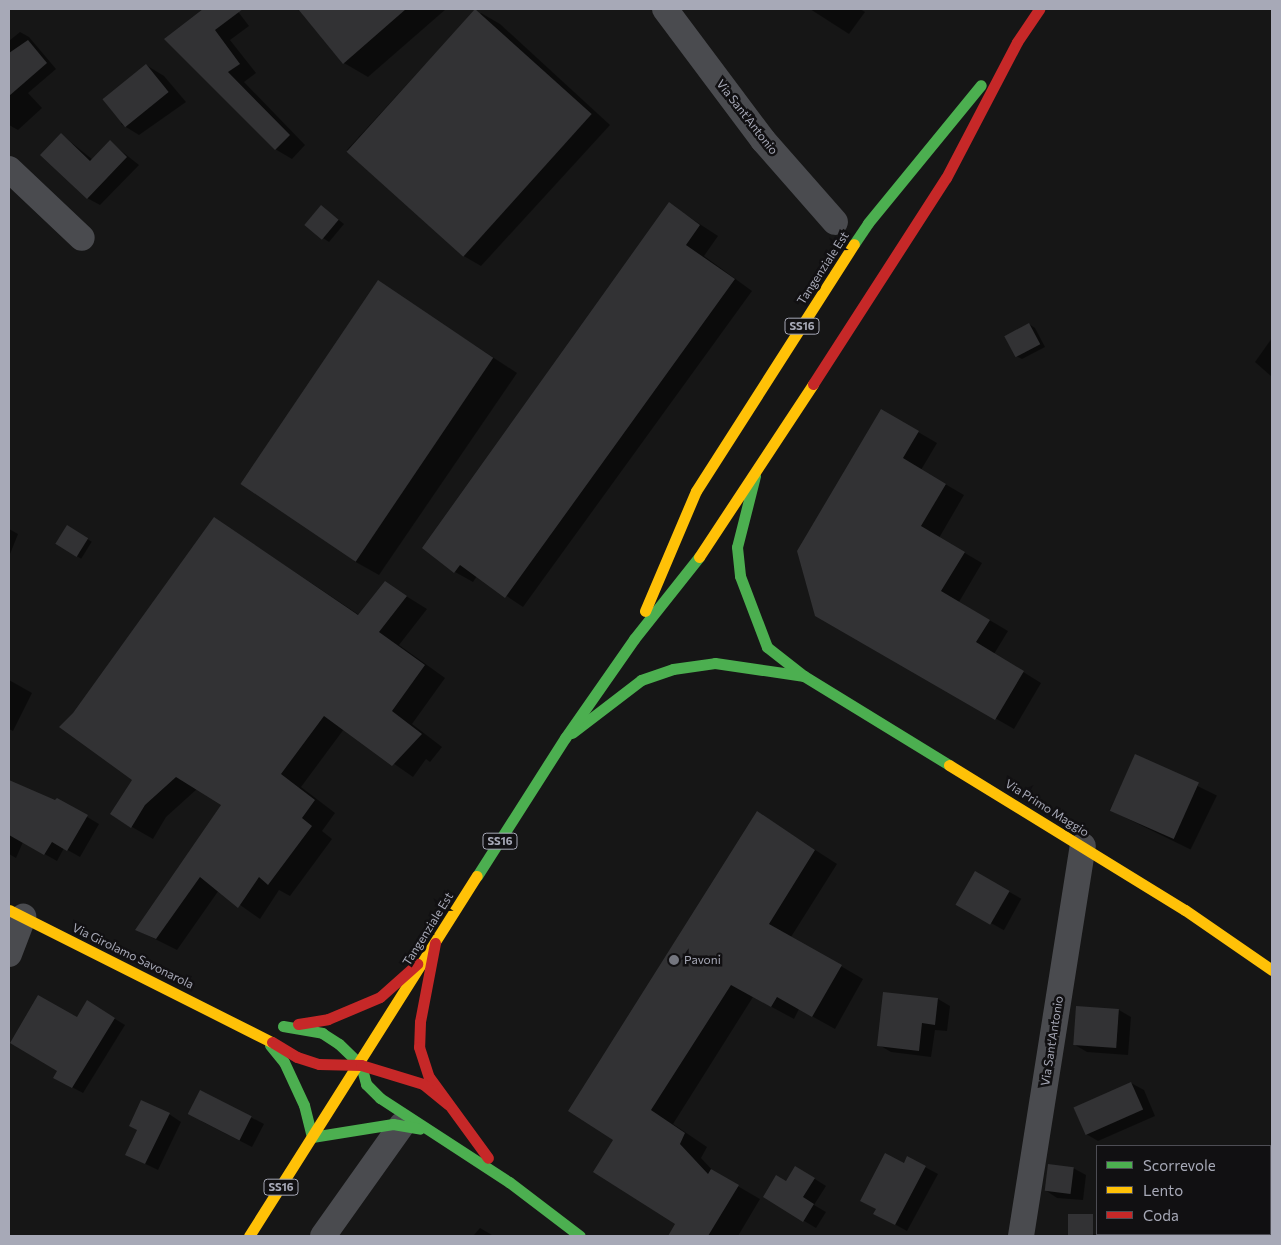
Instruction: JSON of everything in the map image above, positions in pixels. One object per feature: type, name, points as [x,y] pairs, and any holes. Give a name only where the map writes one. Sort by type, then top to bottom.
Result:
[{"type":"street","name":"Via Sant'Antonio","points":[[664,9],[763,140],[835,222]]},
{"type":"street","name":"Tangenziale Est","points":[[634,639],[696,492],[868,224],[1017,42],[1039,9]]},
{"type":"street","name":"Tangenziale Est","points":[[249,1236],[312,1137],[361,1065],[426,957],[566,738],[634,639],[707,547],[946,178],[1017,42]]},
{"type":"street","points":[[9,169],[82,238]]},
{"type":"street","name":"Via Primo Maggio","points":[[756,472],[737,547],[740,576],[767,647],[804,676],[1185,910],[1272,970]]},
{"type":"street","name":"Via Primo Maggio","points":[[566,738],[641,680],[673,669],[715,663],[804,676]]},
{"type":"street","name":"Via Sant'Antonio","points":[[1022,1236],[1082,846]]},
{"type":"street","points":[[9,954],[16,913]]},
{"type":"street","name":"Via Girolamo Savonarola","points":[[16,913],[246,1026],[266,1040],[297,1057],[320,1064],[361,1065]]},
{"type":"street","name":"Via Girolamo Savonarola","points":[[435,943],[420,1022],[419,1047],[429,1077],[466,1131],[508,1182]]},
{"type":"street","name":"Via Girolamo Savonarola","points":[[246,1026],[283,1026],[328,1019],[351,1012],[380,997],[426,957]]},
{"type":"street","name":"Via Girolamo Savonarola","points":[[283,1026],[322,1033],[339,1044],[361,1065],[366,1084],[380,1098],[508,1182],[580,1236]]},
{"type":"street","name":"Via Girolamo Savonarola","points":[[266,1040],[284,1062],[304,1105],[312,1137],[372,1126],[402,1125],[440,1136]]},
{"type":"street","points":[[361,1065],[423,1084],[448,1104]]},
{"type":"street","points":[[323,1236],[402,1125]]},
{"type":"building","points":[[203,9],[243,9],[215,30],[240,64],[228,72],[290,135],[275,150],[164,39]]},
{"type":"building","points":[[298,9],[406,9],[343,64]]},
{"type":"building","points":[[475,9],[592,114],[463,257],[347,152]]},
{"type":"building","points":[[28,40],[47,63],[9,96],[9,53]]},
{"type":"building","points":[[146,64],[169,92],[125,127],[102,99]]},
{"type":"building","points":[[61,133],[90,161],[110,140],[127,157],[87,199],[40,155]]},
{"type":"building","points":[[669,202],[700,225],[686,245],[735,279],[505,598],[460,565],[454,573],[422,548]]},
{"type":"building","points":[[321,205],[339,220],[322,240],[304,225]]},
{"type":"building","points":[[378,280],[493,358],[356,562],[240,484]]},
{"type":"building","points":[[1029,323],[1040,344],[1016,357],[1004,336]]},
{"type":"building","points":[[881,409],[919,431],[903,458],[946,484],[921,526],[965,552],[941,591],[990,620],[976,642],[1024,671],[995,720],[815,616],[797,551]]},
{"type":"building","points":[[214,517],[358,615],[385,581],[407,596],[379,632],[425,665],[392,711],[422,734],[392,766],[324,716],[281,774],[315,800],[302,818],[312,826],[268,885],[259,877],[238,908],[200,877],[156,939],[135,930],[221,805],[176,777],[145,805],[131,828],[110,814],[132,780],[59,727],[73,713]]},
{"type":"building","points":[[67,525],[88,538],[77,557],[55,544]]},
{"type":"building","points":[[1135,754],[1199,782],[1174,839],[1110,811]]},
{"type":"building","points":[[9,780],[55,800],[57,798],[88,815],[67,851],[52,842],[44,855],[9,835]]},
{"type":"building","points":[[757,811],[815,850],[769,924],[842,965],[812,1017],[777,997],[771,1007],[731,985],[651,1110],[685,1133],[680,1144],[708,1174],[711,1169],[739,1185],[708,1236],[668,1236],[675,1224],[593,1172],[613,1140],[568,1111]]},
{"type":"building","points":[[975,871],[1010,891],[990,925],[956,905]]},
{"type":"building","points":[[883,992],[938,998],[935,1025],[922,1023],[919,1051],[877,1046]]},
{"type":"building","points":[[38,995],[77,1017],[87,1000],[115,1018],[72,1088],[53,1078],[57,1071],[10,1043]]},
{"type":"building","points":[[1076,1006],[1119,1009],[1116,1048],[1073,1045]]},
{"type":"building","points":[[1131,1082],[1143,1109],[1086,1135],[1073,1108]]},
{"type":"building","points":[[200,1090],[252,1116],[239,1140],[188,1114]]},
{"type":"building","points":[[141,1100],[170,1113],[145,1164],[125,1155],[137,1130],[129,1126]]},
{"type":"building","points":[[885,1153],[904,1163],[907,1156],[926,1166],[895,1225],[873,1214],[876,1209],[860,1201]]},
{"type":"building","points":[[1048,1164],[1074,1167],[1071,1194],[1045,1191]]},
{"type":"building","points":[[795,1166],[815,1178],[803,1197],[814,1204],[803,1222],[763,1197],[776,1175],[786,1181]]},
{"type":"building","points":[[1068,1214],[1093,1214],[1093,1236],[1068,1236]]},
{"type":"traffic: fast","points":[[854,244],[868,223],[981,85]]},
{"type":"traffic: fast","points":[[755,476],[737,547],[740,576],[767,647],[804,676],[949,765]]},
{"type":"traffic: fast","points":[[477,876],[565,738],[634,639],[699,557]]},
{"type":"traffic: fast","points":[[572,733],[641,680],[673,669],[715,663],[804,676]]},
{"type":"traffic: fast","points":[[283,1026],[322,1033],[339,1044],[361,1065],[366,1084],[380,1098],[509,1182],[580,1236]]},
{"type":"traffic: fast","points":[[270,1045],[284,1062],[304,1105],[312,1137],[393,1124],[420,1129]]},
{"type":"traffic: slow","points":[[645,611],[696,491],[854,244]]},
{"type":"traffic: slow","points":[[699,557],[813,384]]},
{"type":"traffic: slow","points":[[949,765],[1185,910],[1272,970]]},
{"type":"traffic: slow","points":[[249,1236],[477,876]]},
{"type":"traffic: slow","points":[[9,910],[272,1042]]},
{"type":"traffic: jam","points":[[813,384],[946,178],[1017,42],[1039,9]]},
{"type":"traffic: jam","points":[[435,943],[420,1022],[419,1047],[429,1077],[488,1158]]},
{"type":"traffic: jam","points":[[298,1024],[328,1019],[380,997],[417,964]]},
{"type":"traffic: jam","points":[[272,1042],[297,1057],[319,1064],[361,1065],[423,1084],[448,1104]]},
{"type":"place","name":"Pavoni","points":[[674,960]]}]
